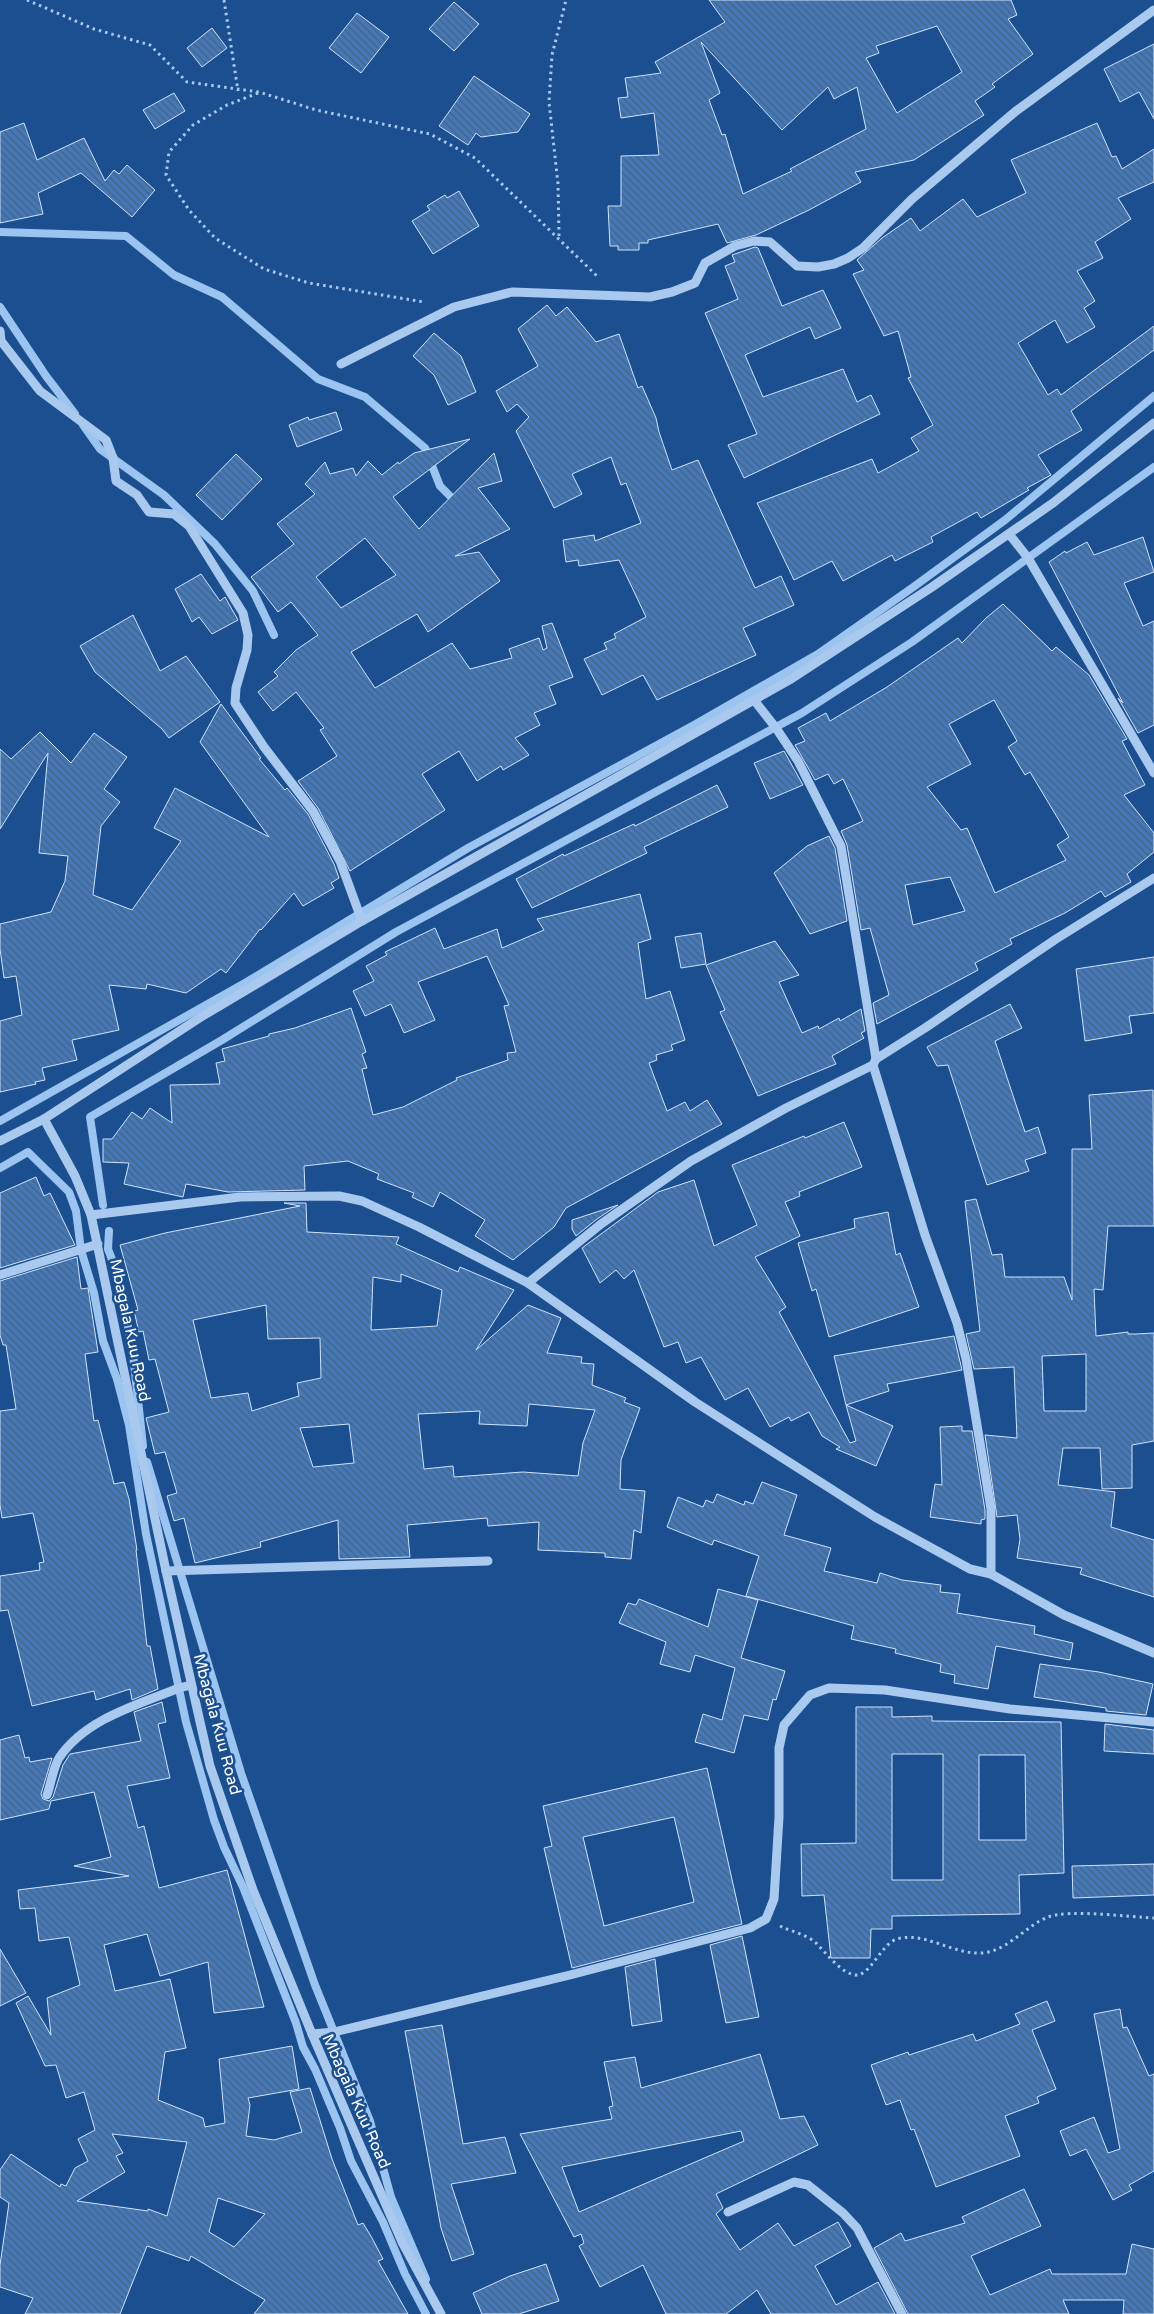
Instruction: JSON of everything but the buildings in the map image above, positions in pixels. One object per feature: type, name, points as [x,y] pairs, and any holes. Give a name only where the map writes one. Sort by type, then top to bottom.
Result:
[{"type":"street","points":[[341,364],[454,307],[512,292],[650,297],[680,289],[695,283],[705,263],[735,246],[754,241],[770,242],[797,266],[818,267],[834,264],[848,258],[863,248],[912,199],[1016,111],[1154,10]]},
{"type":"street","points":[[0,330],[1,341],[40,391],[106,440],[113,458],[116,481],[137,494],[149,512],[174,514],[180,518],[195,534],[214,564],[243,613],[248,635],[247,650],[236,688],[236,702],[264,747],[313,811],[340,861],[362,921]]},
{"type":"street","points":[[0,1141],[44,1118],[201,1017],[362,921],[791,680],[1054,503],[1154,423]]},
{"type":"street","points":[[1009,534],[1028,558],[1154,773]]},
{"type":"street","points":[[754,700],[798,761],[841,846],[874,1062],[925,1235],[957,1323],[966,1359],[991,1509],[991,1574]]},
{"type":"street","points":[[528,1283],[601,1224],[691,1161],[874,1062],[1056,939],[1154,878]]},
{"type":"street","name":"Mbagala Kuu Road","points":[[44,1118],[75,1176],[91,1214],[166,1570],[210,1766],[253,1890],[312,2034],[402,2242],[440,2314]]},
{"type":"street","points":[[91,1214],[240,1196],[338,1196],[362,1201],[411,1223],[528,1283],[695,1402],[798,1470],[875,1517],[970,1569],[991,1574],[1064,1615],[1154,1653]]},
{"type":"street","points":[[0,1275],[98,1244]]},
{"type":"street","points":[[166,1570],[488,1561]]},
{"type":"street","points":[[47,1795],[58,1760],[75,1738],[109,1716],[179,1688],[192,1685]]},
{"type":"street","points":[[312,2034],[334,2032],[560,1977],[750,1928],[766,1919],[774,1899],[779,1817],[779,1748],[784,1725],[810,1695],[829,1688],[876,1690],[1010,1709],[1154,1722]]},
{"type":"street","points":[[728,2212],[794,2182],[808,2185],[843,2213],[856,2228],[902,2314]]},
{"type":"path","points":[[27,0],[94,29],[150,45],[187,82],[238,91],[259,92],[316,110],[430,134],[475,158],[616,295]]},
{"type":"path","points":[[224,0],[238,91]]},
{"type":"path","points":[[558,237],[558,184],[548,102],[552,55],[566,0]]},
{"type":"path","points":[[259,92],[227,105],[193,125],[169,152],[166,175],[188,210],[215,238],[264,269],[309,283],[359,293],[454,307]]},
{"type":"path","points":[[766,1919],[804,1935],[817,1943],[831,1961],[855,1975],[867,1970],[887,1945],[896,1940],[918,1938],[954,1949],[984,1953],[1015,1939],[1033,1924],[1050,1916],[1094,1914],[1154,1918]]},
{"type":"waterway","points":[[0,232],[126,236],[174,275],[222,297],[318,379],[365,397],[425,448],[440,486],[455,501]]},
{"type":"waterway","points":[[0,307],[46,376],[75,414]]},
{"type":"waterway","points":[[0,1121],[245,983],[468,848],[694,725],[818,654],[1005,520],[1154,396]]},
{"type":"waterway","points":[[83,425],[100,449],[164,495],[215,544],[253,591],[274,635]]},
{"type":"waterway","points":[[103,1205],[90,1117],[222,1040],[396,932],[802,713],[912,642],[1154,467]]},
{"type":"waterway","points":[[0,1168],[28,1152],[69,1192],[76,1211],[81,1250],[94,1293],[103,1341],[117,1379],[129,1425],[146,1534],[186,1722],[214,1820],[224,1847],[243,1887],[296,2023],[303,2047],[315,2069],[340,2128],[351,2161],[383,2222],[405,2274],[426,2314]]},
{"type":"waterway","points":[[109,1231],[108,1249],[119,1278],[133,1354],[143,1446]]},
{"type":"waterway","points":[[147,1462],[241,1773],[315,1985],[370,2121],[391,2197],[426,2279]]}]
